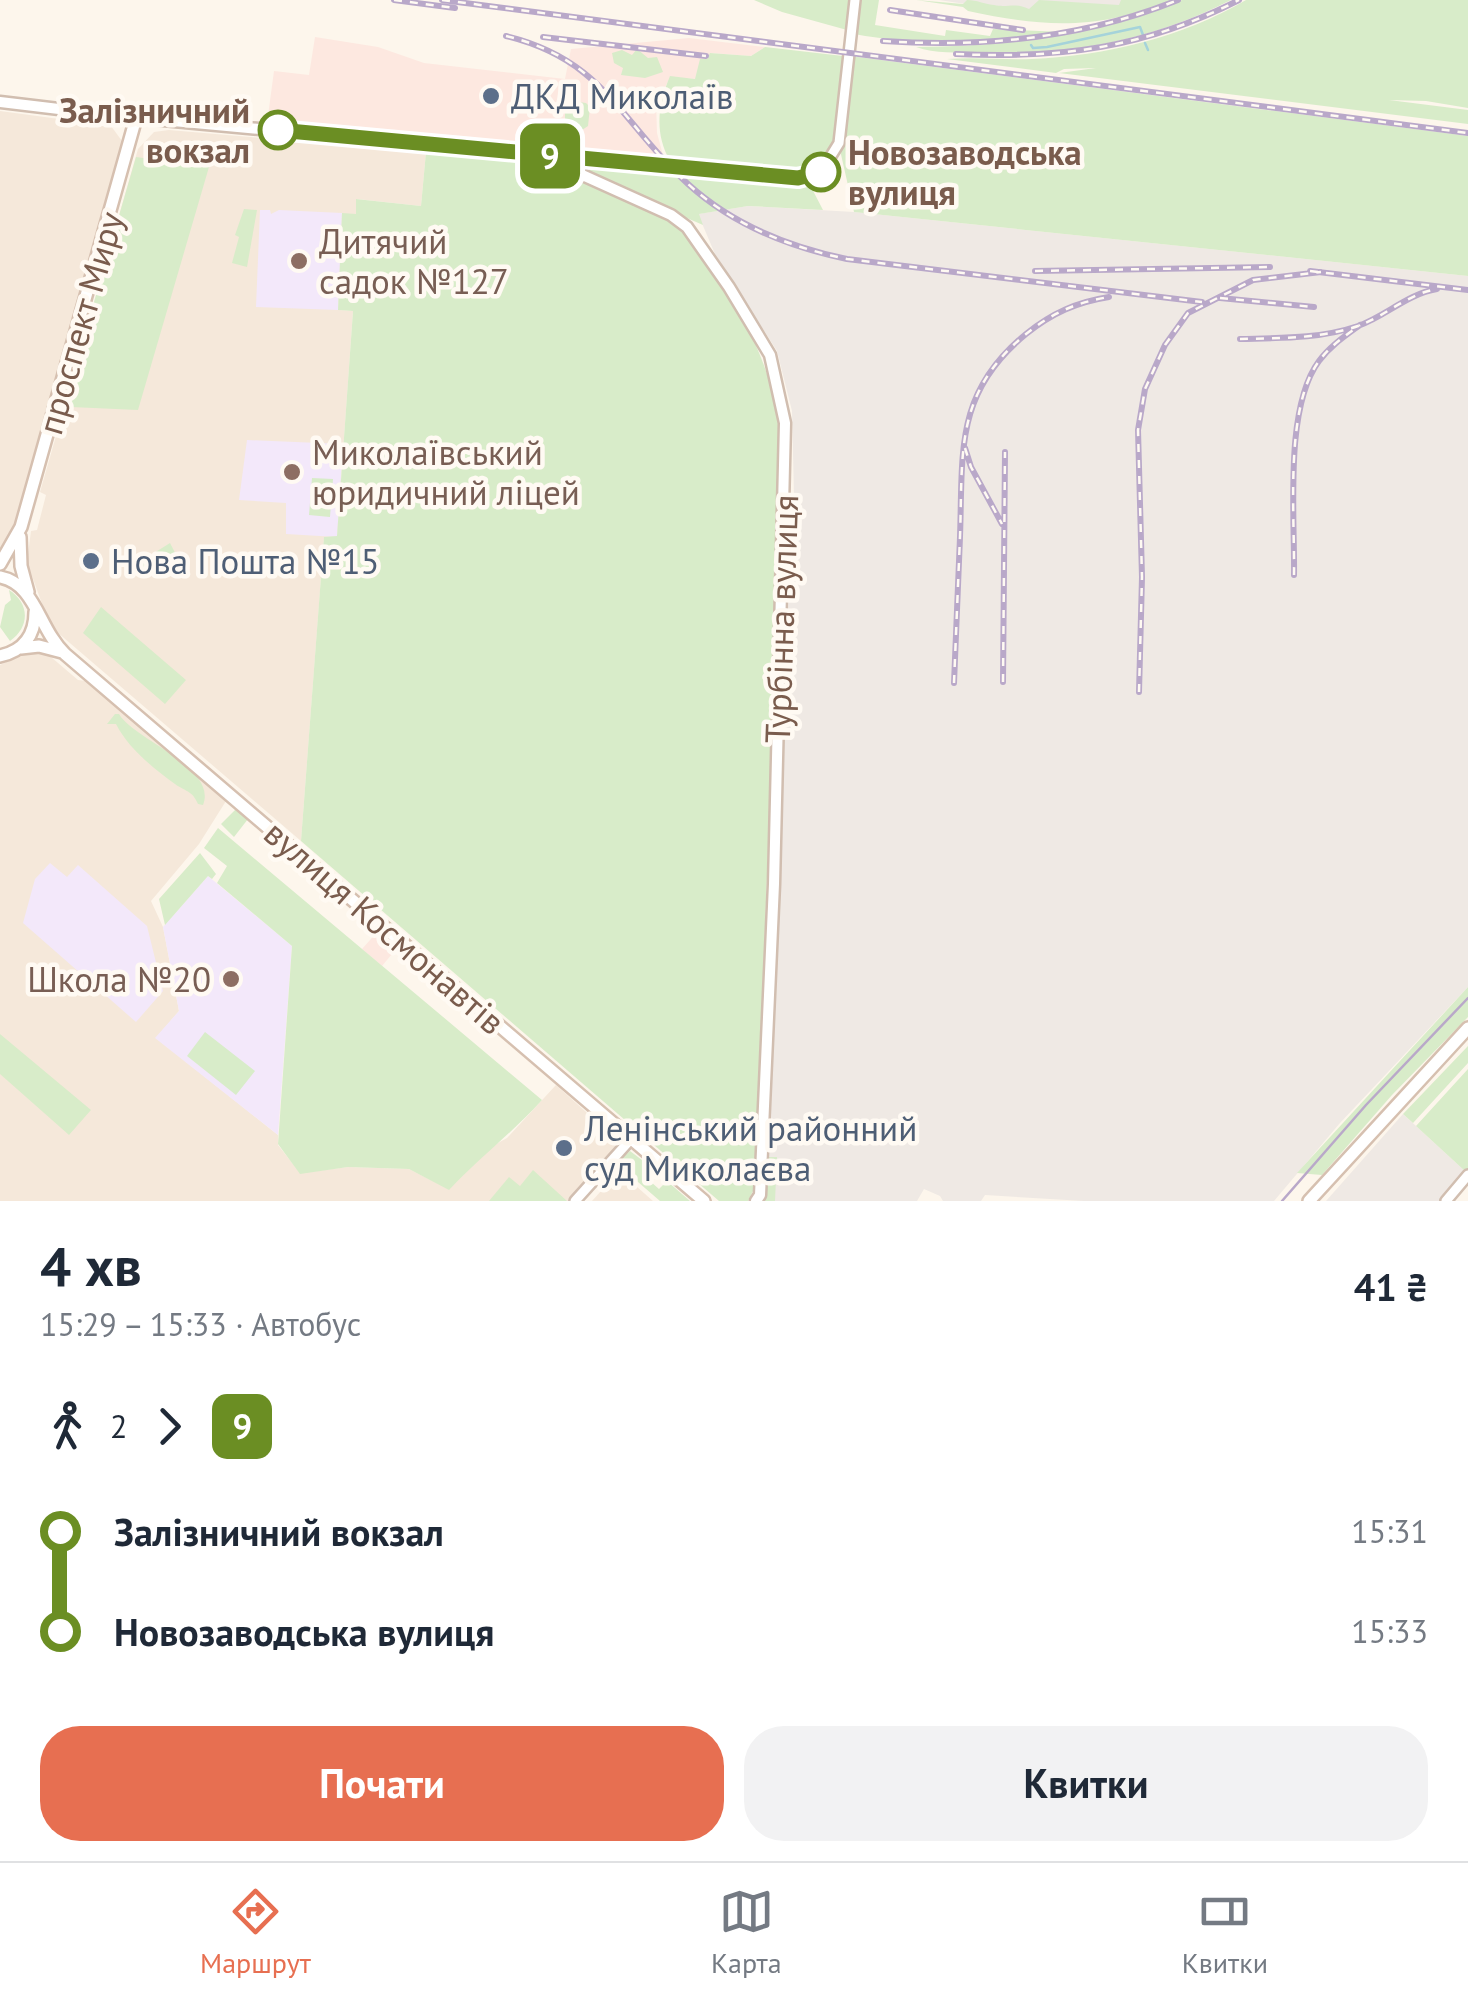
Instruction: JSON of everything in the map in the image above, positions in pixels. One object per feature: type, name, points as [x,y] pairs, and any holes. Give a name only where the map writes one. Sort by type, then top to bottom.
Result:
[{"type":"main road","name":"проспект Миру","points":[[0,564],[21,528],[136,118]]},
{"type":"main road","name":"проспект Миру","points":[[21,528],[21,566],[35,608]]},
{"type":"main road","points":[[0,577],[17,582],[29,594]]},
{"type":"main road","points":[[19,649],[33,631],[35,608]]},
{"type":"main road","name":"вулиця Космонавтів","points":[[35,608],[47,633],[65,654],[704,1201]]},
{"type":"main road","points":[[1,656],[46,646],[65,654]]},
{"type":"main road","points":[[1310,1201],[1468,1028]]},
{"type":"street","points":[[0,102],[136,118],[798,178],[821,172],[839,143],[856,0]]},
{"type":"street","name":"Турбінна вулиця","points":[[538,155],[671,216],[687,228],[729,286],[770,355],[779,388],[786,461],[774,884],[760,1195],[756,1201]]},
{"type":"street","points":[[575,1201],[631,1139]]},
{"type":"street","points":[[1446,1201],[1468,1175]]},
{"type":"shaded area","points":[[939,0],[1147,0],[1095,14],[1031,14]]},
{"type":"shaded area","points":[[315,37],[378,47],[424,63],[565,79],[571,49],[689,38],[765,47],[751,56],[711,53],[696,79],[670,77],[656,100],[657,133],[663,155],[660,160],[267,123],[274,71],[309,75]]},
{"type":"shaded area","points":[[0,111],[111,126],[122,141],[123,151],[21,509],[0,549]]},
{"type":"shaded area","points":[[169,130],[426,152],[421,206],[357,199],[356,214],[342,214],[338,310],[353,311],[337,537],[324,538],[301,841],[50,626],[27,562],[31,531],[37,530],[46,495],[40,492],[138,149],[154,132]]},
{"type":"shaded area","points":[[748,206],[854,212],[1468,276],[1468,987],[1340,1123],[1274,1201],[1084,1201],[985,1195],[981,1201],[943,1201],[924,1189],[917,1201],[768,1201],[794,496],[792,411],[777,351],[715,254],[698,214]]},
{"type":"shaded area","name":"Дитячий садок №127","points":[[260,210],[270,210],[271,214],[279,210],[342,213],[338,310],[256,307]]},
{"type":"shaded area","name":"Миколаївський юридичний ліцей","points":[[247,440],[343,444],[337,537],[286,534],[286,503],[239,500]]},
{"type":"shaded area","points":[[39,652],[78,680],[86,681],[226,801],[199,844],[151,901],[163,927],[179,1011],[156,1038],[278,1135],[278,1145],[300,1173],[348,1167],[409,1169],[449,1189],[487,1149],[507,1138],[556,1085],[618,1145],[572,1201],[0,1201],[0,665],[23,654]]},
{"type":"shaded area","points":[[50,863],[67,877],[78,865],[147,926],[163,991],[136,1022],[23,923],[35,879]]},
{"type":"shaded area","name":"Школа №20","points":[[208,876],[292,946],[278,1135],[155,1038],[179,1011],[163,927]]},
{"type":"shaded area","points":[[378,931],[397,948],[382,966],[362,949]]},
{"type":"shaded area","points":[[1403,1114],[1466,1172],[1441,1201],[1326,1201]]},
{"type":"shaded area","points":[[619,1171],[653,1201],[592,1201]]},
{"type":"green space","points":[[754,0],[853,0],[847,30]]},
{"type":"green space","points":[[859,0],[879,0],[875,25],[945,36],[946,30],[990,36],[993,29],[1064,32],[959,42],[906,41],[854,34]]},
{"type":"green space","points":[[916,0],[963,4],[971,0],[1029,9],[1039,0],[1119,5],[1121,0],[1174,0],[1120,17],[1048,23]]},
{"type":"green space","points":[[1182,0],[1231,0],[1139,36],[1076,48],[977,53],[916,47],[1052,36],[1118,22]]},
{"type":"green space","points":[[1246,0],[1468,0],[1468,108],[1389,100],[1468,110],[1468,124],[1059,73],[1096,68],[1056,73],[947,59],[1032,59],[1115,49],[1170,34]]},
{"type":"green space","points":[[765,47],[843,56],[838,126],[826,157],[814,168],[798,174],[670,161],[660,119],[670,76],[695,79],[700,59],[707,59],[710,53],[751,56]]},
{"type":"green space","points":[[637,49],[648,58],[657,57],[663,72],[645,78],[621,75],[623,68],[614,63],[612,53],[622,50],[632,55]]},
{"type":"green space","points":[[850,56],[1468,136],[1468,276],[854,212],[840,150]]},
{"type":"green space","points":[[572,101],[590,107],[588,126],[579,132],[565,126],[565,106]]},
{"type":"green space","points":[[426,152],[542,165],[669,219],[693,244],[743,319],[770,384],[783,461],[755,1187],[748,1201],[719,1201],[301,841],[324,537],[337,536],[353,311],[338,310],[342,213],[356,214],[356,199],[421,206]]},
{"type":"green space","points":[[136,157],[209,167],[138,410],[71,407],[65,402]]},
{"type":"green space","points":[[593,165],[809,183],[823,210],[748,206],[699,214],[703,225],[590,176],[588,170]]},
{"type":"green space","points":[[244,209],[257,210],[247,267],[232,263],[239,237],[235,235]]},
{"type":"green space","points":[[312,478],[333,479],[330,517],[309,515]]},
{"type":"green space","points":[[170,543],[185,572],[134,573],[138,568],[135,565]]},
{"type":"green space","points":[[9,590],[21,601],[25,615],[21,629],[10,641],[0,627],[5,605],[11,600]]},
{"type":"green space","points":[[101,607],[186,680],[165,704],[83,633]]},
{"type":"green space","points":[[115,714],[187,766],[204,791],[203,805],[142,757],[116,724],[107,724]]},
{"type":"green space","points":[[236,809],[248,819],[234,837],[221,824]]},
{"type":"green space","points":[[218,828],[542,1100],[449,1190],[409,1169],[348,1167],[300,1174],[278,1144],[292,946],[217,883],[227,866],[204,848]]},
{"type":"green space","points":[[200,853],[216,874],[212,879],[208,876],[165,925],[159,899]]},
{"type":"green space","points":[[1468,987],[1468,1017],[1322,1175],[1297,1173]]},
{"type":"green space","points":[[205,1032],[255,1071],[236,1095],[187,1056]]},
{"type":"green space","points":[[0,1034],[91,1110],[69,1135],[0,1074]]},
{"type":"green space","points":[[1468,1046],[1468,1063],[1413,1123],[1403,1114]]},
{"type":"green space","points":[[1468,1069],[1468,1170],[1466,1172],[1416,1126]]},
{"type":"green space","points":[[630,1151],[650,1166],[643,1175],[659,1189],[667,1181],[690,1201],[660,1201],[616,1163]]},
{"type":"green space","points":[[766,1157],[777,1157],[775,1201],[764,1201]]},
{"type":"green space","points":[[533,1170],[567,1201],[489,1201],[509,1177],[520,1186]]},
{"type":"waterway","points":[[1031,45],[1047,47],[1140,27],[1143,35]]},
{"type":"waterway","points":[[1145,43],[1148,50]]},
{"type":"tram line","points":[[1282,1201],[1468,998]]},
{"type":"railway","points":[[394,0],[455,8]]},
{"type":"railway","points":[[442,0],[1468,133]]},
{"type":"railway","points":[[883,41],[958,43],[1070,32],[1178,0]]},
{"type":"railway","points":[[956,54],[1031,54],[1102,47],[1170,29],[1239,0]]},
{"type":"railway","points":[[890,10],[1023,30]]},
{"type":"railway","points":[[506,36],[539,47],[589,77],[705,199],[743,223],[783,241],[847,259],[1202,302]]},
{"type":"railway","points":[[543,37],[706,56]]},
{"type":"railway","points":[[1035,271],[1270,267]]},
{"type":"railway","points":[[1310,271],[1468,290]]},
{"type":"railway","points":[[1139,692],[1142,577],[1138,430],[1145,389],[1165,345],[1188,313],[1253,280],[1321,272]]},
{"type":"railway","points":[[1240,339],[1299,337],[1344,330],[1437,289]]},
{"type":"railway","points":[[954,683],[963,451],[974,402],[1003,356],[1026,334],[1065,310],[1109,297]]},
{"type":"railway","points":[[1220,298],[1314,307]]},
{"type":"railway","points":[[1294,575],[1294,464],[1300,406],[1319,361],[1360,325]]},
{"type":"railway","points":[[965,448],[1002,524]]},
{"type":"railway","points":[[1003,682],[1005,452]]},
{"type":"bus line","name":"9","points":[[278,130],[798,178],[821,172]]},
{"type":"place","name":"ДКД Миколаїв","points":[[491,96]]},
{"type":"place","name":"Залізничний вокзал","points":[[278,130]]},
{"type":"place","name":"Новозаводська вулиця","points":[[821,172]]},
{"type":"place","name":"Дитячий садок №127","points":[[299,261]]},
{"type":"place","name":"Миколаївський юридичний ліцей","points":[[292,472]]},
{"type":"place","name":"Нова Пошта №15","points":[[91,561]]},
{"type":"place","name":"Школа №20","points":[[231,979]]},
{"type":"place","name":"Ленінський районний суд Миколаєва","points":[[564,1148]]}]
